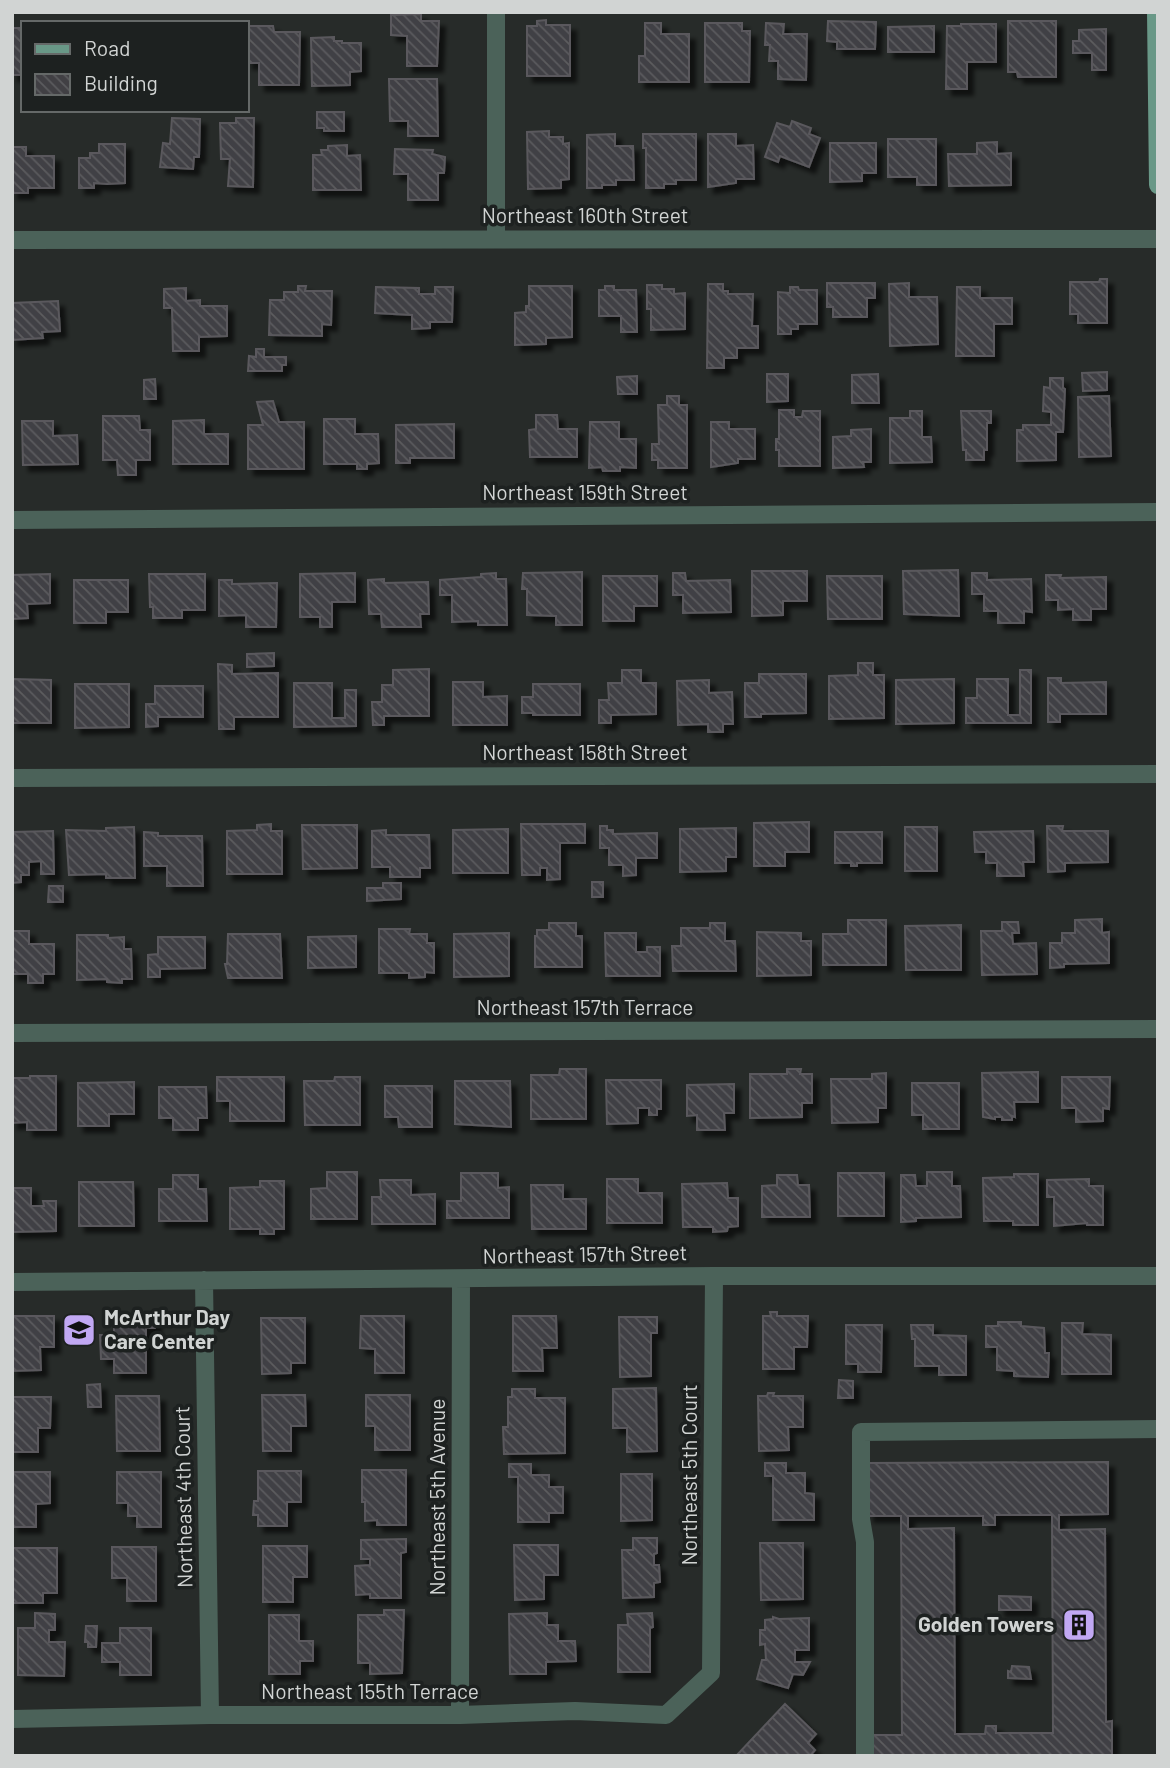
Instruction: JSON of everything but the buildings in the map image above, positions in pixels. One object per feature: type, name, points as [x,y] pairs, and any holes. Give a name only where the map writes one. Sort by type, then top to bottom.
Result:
[{"type":"main road","points":[[1156,12],[1158,186]]},
{"type":"street","points":[[496,12],[496,238]]},
{"type":"street","name":"Northeast 160th Street","points":[[12,240],[1158,239]]},
{"type":"street","name":"Northeast 159th Street","points":[[12,520],[1158,512]]},
{"type":"street","name":"Northeast 158th Street","points":[[12,778],[1158,774]]},
{"type":"street","name":"Northeast 157th Terrace","points":[[12,1033],[1158,1029]]},
{"type":"street","name":"Northeast 157th Street","points":[[12,1282],[714,1276],[1158,1276]]},
{"type":"street","name":"Northeast 5th Court","points":[[711,1674],[714,1276]]},
{"type":"street","name":"Northeast 5th Avenue","points":[[460,1715],[461,1279]]},
{"type":"street","name":"Northeast 4th Court","points":[[204,1280],[210,1715]]},
{"type":"street","points":[[865,1756],[865,1542],[861,1519],[861,1432],[1158,1429]]},
{"type":"street","name":"Northeast 155th Terrace","points":[[12,1719],[210,1715],[460,1715],[575,1711],[666,1714],[711,1674]]},
{"type":"place","name":"McArthur Day Care Center","points":[[79,1330]]},
{"type":"place","name":"Golden Towers","points":[[1079,1625]]}]
